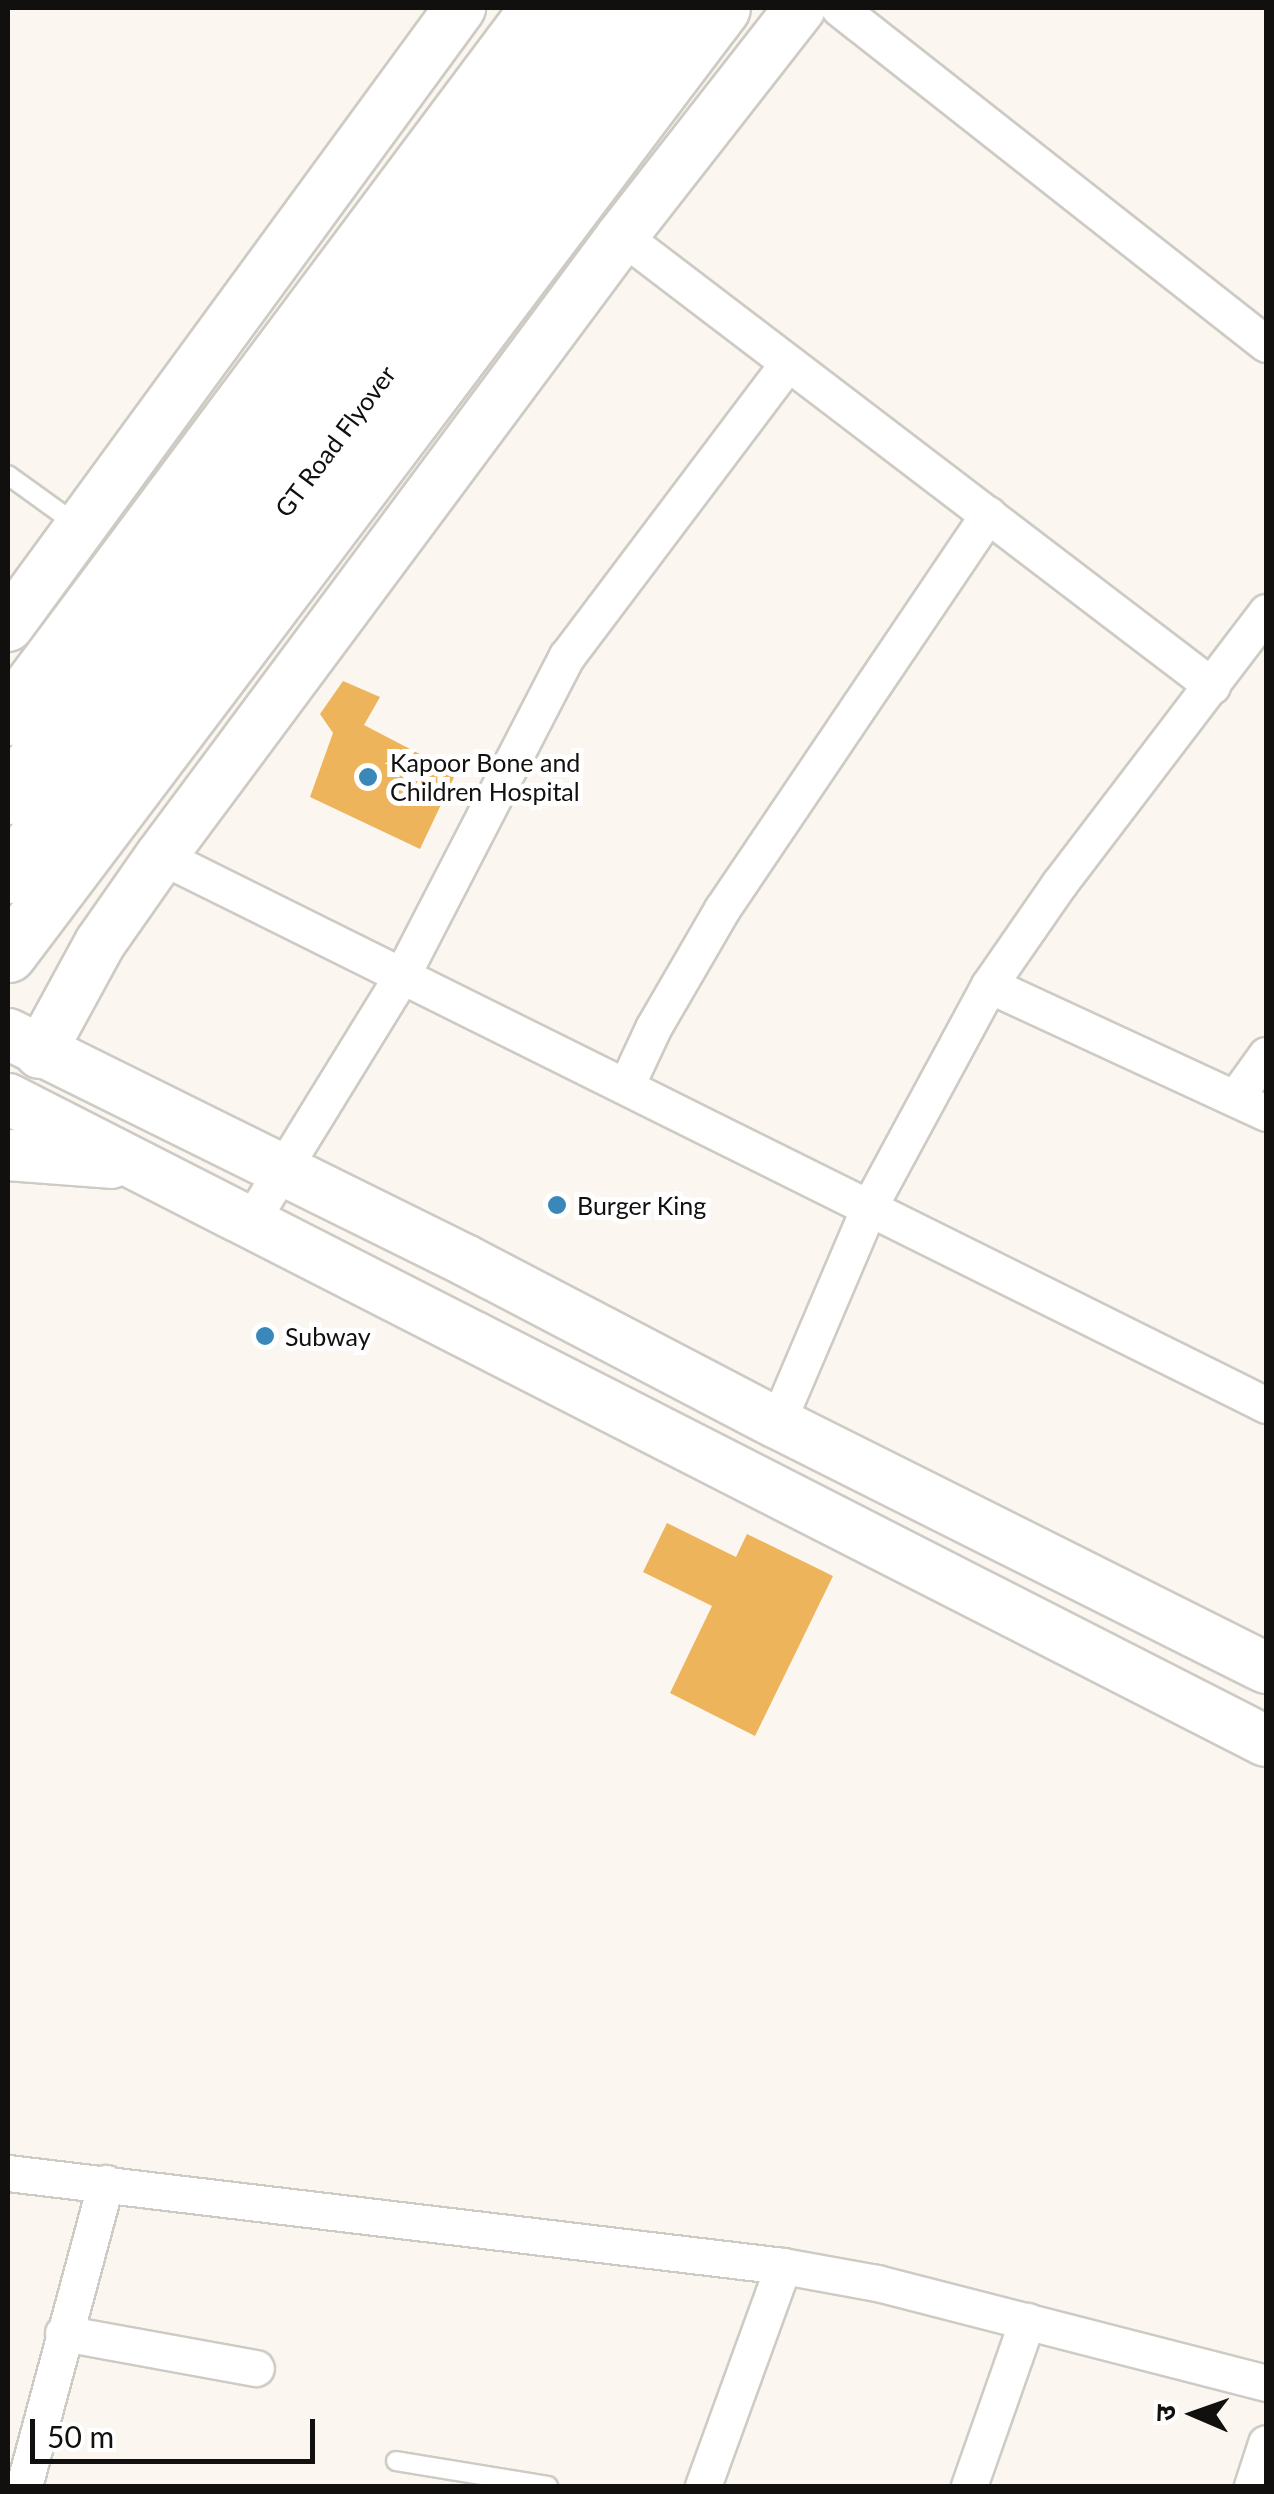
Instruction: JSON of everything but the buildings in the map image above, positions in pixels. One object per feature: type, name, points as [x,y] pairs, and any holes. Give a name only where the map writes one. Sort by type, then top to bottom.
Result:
[{"type":"highway","points":[[8,717],[538,8]]},
{"type":"highway","name":"GT Road Flyover","points":[[8,875],[521,153],[598,8]]},
{"type":"highway","name":"GT Road Flyover","points":[[8,796],[521,153],[662,8]]},
{"type":"highway","points":[[8,954],[722,8]]},
{"type":"main road","points":[[8,626],[460,8]]},
{"type":"main road","points":[[800,8],[622,236],[24,1044],[283,1170],[1266,1668]]},
{"type":"main road","points":[[8,1099],[1266,1741]]},
{"type":"main road","points":[[8,1155],[136,1165]]},
{"type":"main road","points":[[668,1438],[697,1382]]},
{"type":"main road","points":[[998,1607],[1028,1549]]},
{"type":"street","points":[[839,8],[1266,344]]},
{"type":"street","points":[[622,236],[1212,686]]},
{"type":"street","points":[[249,1224],[402,974],[568,656],[788,363]]},
{"type":"street","points":[[626,1086],[661,1014],[722,910],[988,514]]},
{"type":"street","points":[[776,1423],[869,1208],[989,985],[1059,884],[1266,612]]},
{"type":"street","points":[[161,856],[1266,1404]]},
{"type":"street","points":[[989,985],[1251,1106],[1266,1055]]},
{"type":"street","points":[[8,2173],[783,2266],[877,2283],[1266,2383]]},
{"type":"street","points":[[24,2486],[106,2183]]},
{"type":"street","points":[[703,2486],[783,2266]]},
{"type":"street","points":[[969,2486],[1027,2321]]},
{"type":"street","points":[[63,2334],[256,2368]]},
{"type":"street","points":[[1252,2486],[1266,2443]]},
{"type":"lane","points":[[8,475],[80,527]]},
{"type":"lane","points":[[396,2461],[548,2486]]},
{"type":"place","name":"Kapoor Bone and Children Hospital","points":[[368,777]]},
{"type":"place","name":"Burger King","points":[[557,1205]]},
{"type":"place","name":"Subway","points":[[265,1336]]}]
